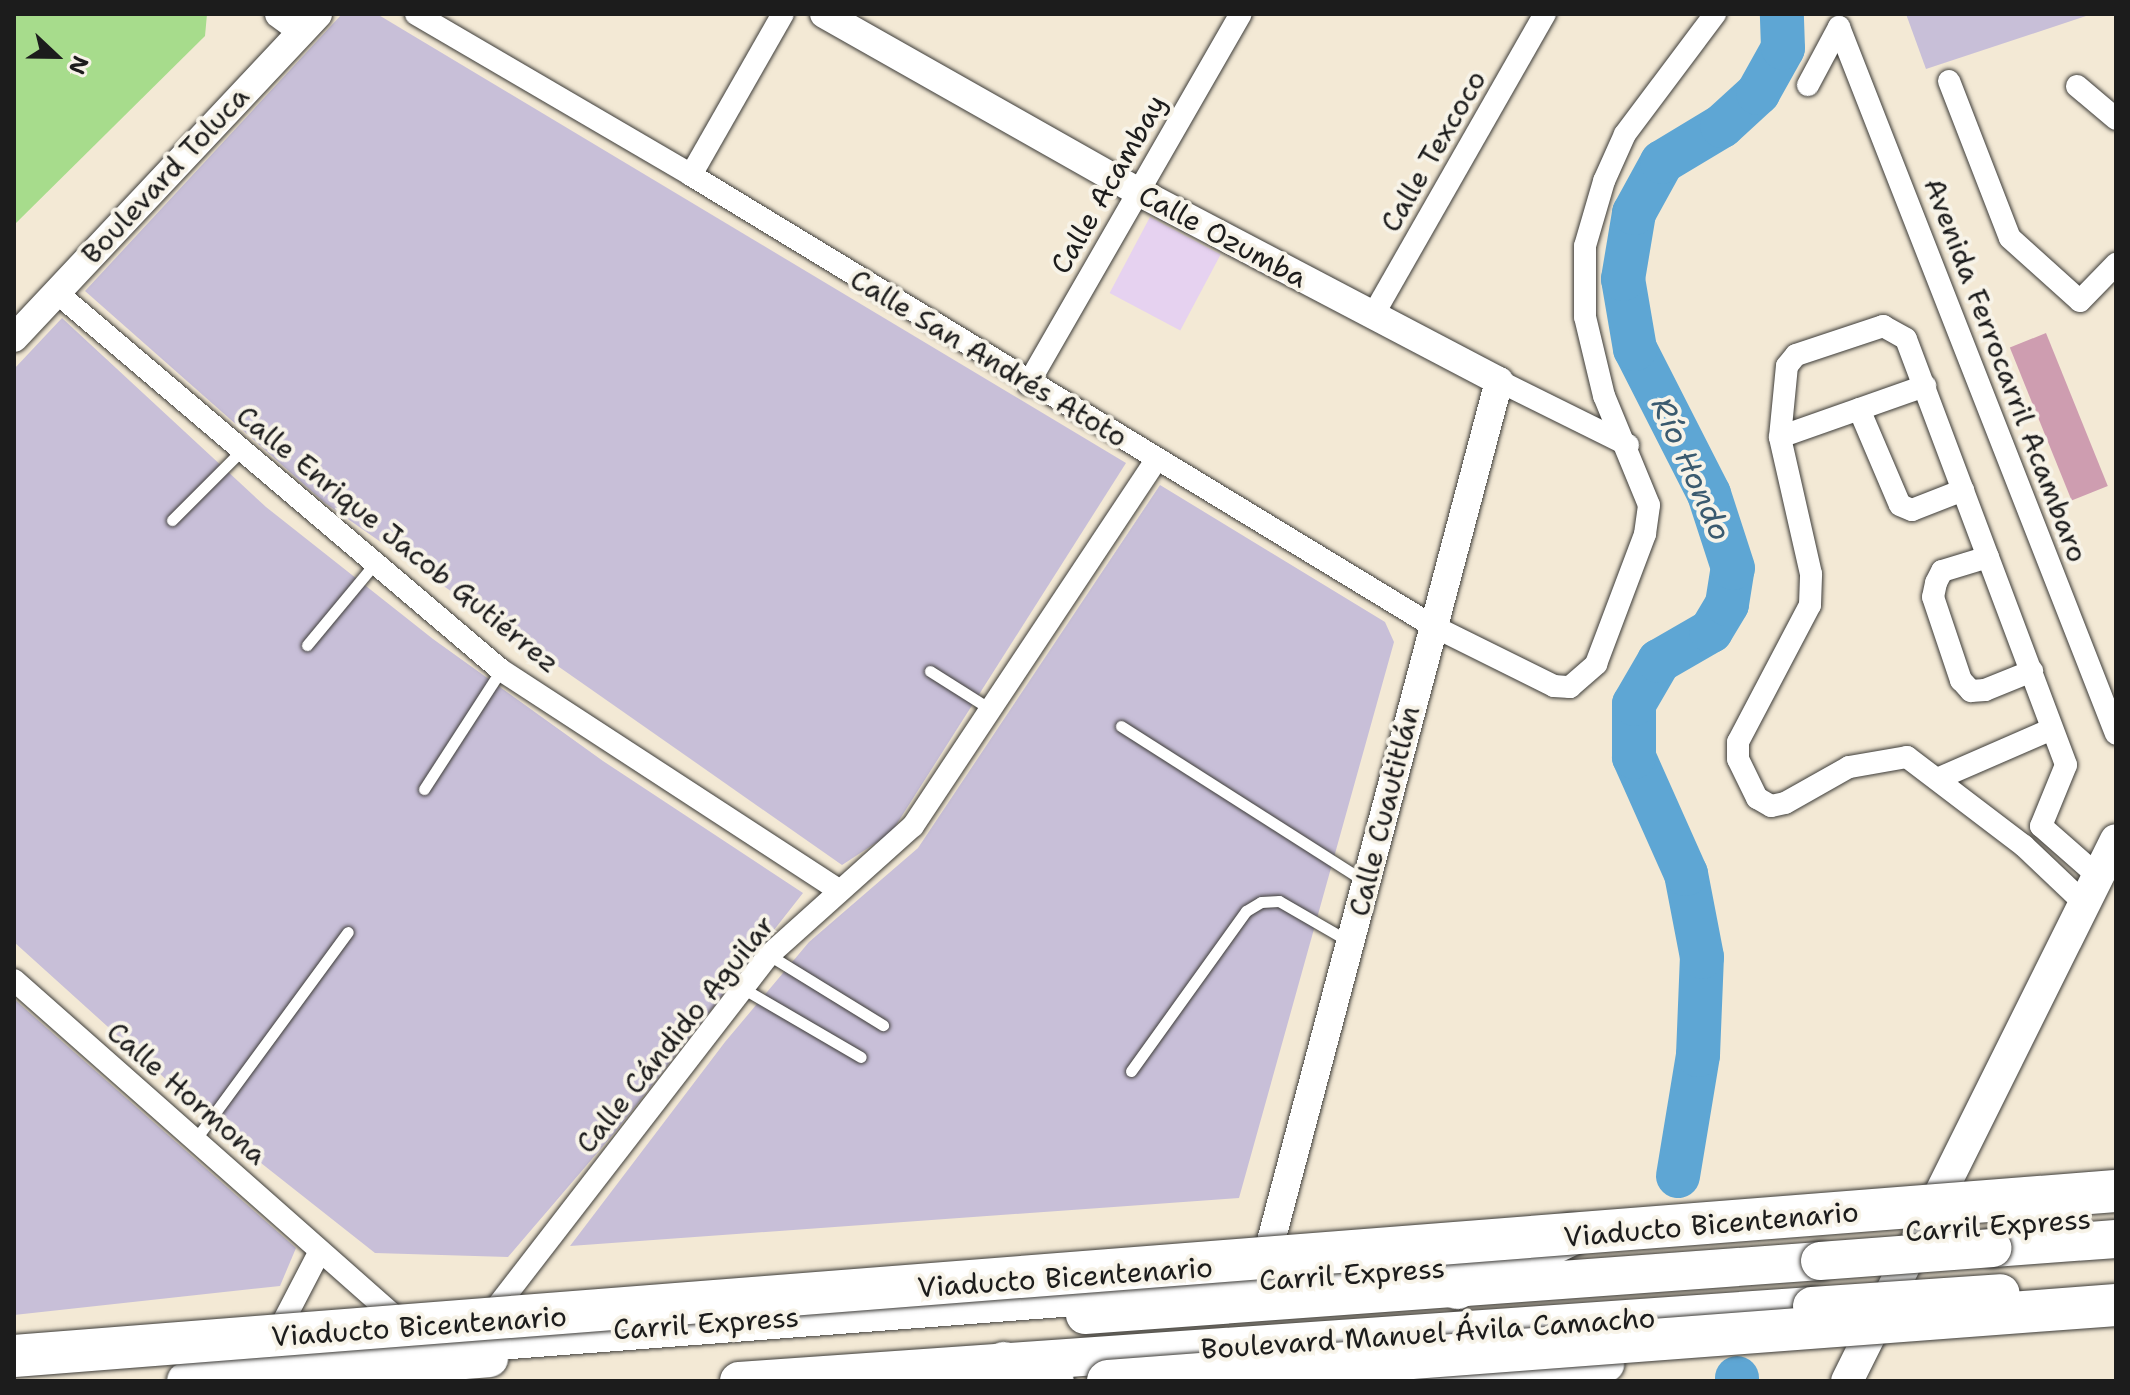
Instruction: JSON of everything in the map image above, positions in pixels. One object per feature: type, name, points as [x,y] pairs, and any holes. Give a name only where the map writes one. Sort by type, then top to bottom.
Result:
[{"type":"highway","name":"Viaducto Bicentenario","points":[[14,1356],[2116,1191]]},
{"type":"highway","points":[[1456,1288],[1617,1215]]},
{"type":"highway","name":"Carril Express","points":[[14,1376],[2116,1216]]},
{"type":"highway","name":"Boulevard Manuel Ávila Camacho","points":[[186,1381],[2116,1239]]},
{"type":"highway","name":"Boulevard Manuel Ávila Camacho","points":[[739,1381],[2116,1285]]},
{"type":"highway","points":[[1108,1381],[2116,1305]]},
{"type":"highway","points":[[300,1321],[462,1360]]},
{"type":"highway","points":[[1004,1363],[1053,1381]]},
{"type":"main road","points":[[1847,1381],[2116,840]]},
{"type":"main road","points":[[1989,1187],[2116,1177]]},
{"type":"main road","points":[[14,1340],[392,1314],[647,1288],[1826,1200]]},
{"type":"main road","points":[[1966,1334],[2116,1322]]},
{"type":"main road","points":[[1424,1381],[1837,1342]]},
{"type":"street","name":"Calle San Andrés Atoto","points":[[416,14],[691,175],[1028,384],[1431,625],[1554,686],[1570,687],[1596,664],[1645,534],[1649,505],[1628,445]]},
{"type":"street","points":[[691,175],[783,14]]},
{"type":"street","name":"Calle Ozumba","points":[[824,14],[1137,191],[1372,317],[1628,445]]},
{"type":"street","name":"Calle Acambay","points":[[1028,384],[1241,14]]},
{"type":"street","name":"Calle Texcoco","points":[[1372,317],[1545,14]]},
{"type":"street","points":[[1628,445],[1604,396],[1585,317],[1585,246],[1604,181],[1625,134],[1715,14]]},
{"type":"street","name":"Boulevard Toluca","points":[[14,338],[299,19]]},
{"type":"street","name":"Avenida Ferrocarril Acambaro","points":[[1808,85],[1839,27],[2116,734]]},
{"type":"street","points":[[1949,81],[2010,238],[2080,301],[2116,264]]},
{"type":"street","points":[[2077,86],[2116,119]]},
{"type":"street","name":"Calle Enrique Jacob Gutiérrez","points":[[56,292],[501,670],[838,890]]},
{"type":"street","points":[[2024,846],[2041,826],[2066,765],[1906,339],[1883,326],[1796,355],[1787,366],[1780,437],[1811,574],[1810,605],[1744,726],[1738,759],[1757,798],[1771,806],[1785,803],[1849,767],[1897,755],[1916,762],[2024,846],[2091,889]]},
{"type":"street","name":"Calle Cuautitlán","points":[[1271,1241],[1367,883],[1431,625],[1499,381]]},
{"type":"street","points":[[1780,437],[1925,386]]},
{"type":"street","points":[[1859,409],[1900,505],[1912,510],[1963,490]]},
{"type":"street","name":"Calle Cándido Aguilar","points":[[499,1304],[769,955],[913,826],[1156,460]]},
{"type":"street","points":[[1988,557],[1942,571],[1936,583],[1933,597],[1961,680],[1971,691],[1985,690],[2032,671]]},
{"type":"street","points":[[1937,779],[2052,729]]},
{"type":"street","points":[[2041,826],[2091,889]]},
{"type":"street","name":"Calle Hormona","points":[[14,980],[392,1314]]},
{"type":"street","points":[[300,1321],[320,1251]]},
{"type":"lane","points":[[172,520],[242,450]]},
{"type":"lane","points":[[307,645],[375,563]]},
{"type":"lane","points":[[424,789],[501,670]]},
{"type":"lane","points":[[930,671],[990,709]]},
{"type":"lane","points":[[1121,726],[1367,883]]},
{"type":"lane","points":[[1131,1071],[1246,911],[1261,902],[1279,901],[1351,942]]},
{"type":"lane","points":[[195,1140],[348,932]]},
{"type":"lane","points":[[769,955],[883,1025]]},
{"type":"lane","points":[[744,989],[861,1057]]},
{"type":"shaded area","points":[[342,14],[377,14],[1126,463],[891,833],[842,865],[325,503],[85,291]]},
{"type":"shaded area","points":[[1906,14],[2092,14],[1926,69]]},
{"type":"shaded area","points":[[1150,217],[1221,255],[1180,330],[1110,293]]},
{"type":"shaded area","points":[[62,318],[266,507],[433,639],[603,761],[803,893],[616,1131],[508,1257],[375,1253],[242,1148],[14,942],[14,369]]},
{"type":"shaded area","points":[[1160,485],[1385,622],[1394,642],[1239,1198],[570,1246],[725,1042],[809,942],[918,848]]},
{"type":"shaded area","points":[[14,999],[296,1248],[280,1286],[14,1315]]},
{"type":"green space","points":[[14,14],[207,14],[205,36],[14,225]]},
{"type":"building","points":[[2046,333],[2108,486],[2072,501],[2010,348]]},
{"type":"waterway","name":"Río Hondo","points":[[1678,1176],[1698,1055],[1702,957],[1686,874],[1634,757],[1634,704],[1659,661],[1711,631],[1727,604],[1733,568],[1709,494],[1635,349],[1623,279],[1634,213],[1662,162],[1722,126],[1758,93],[1783,48],[1782,14]]}]
